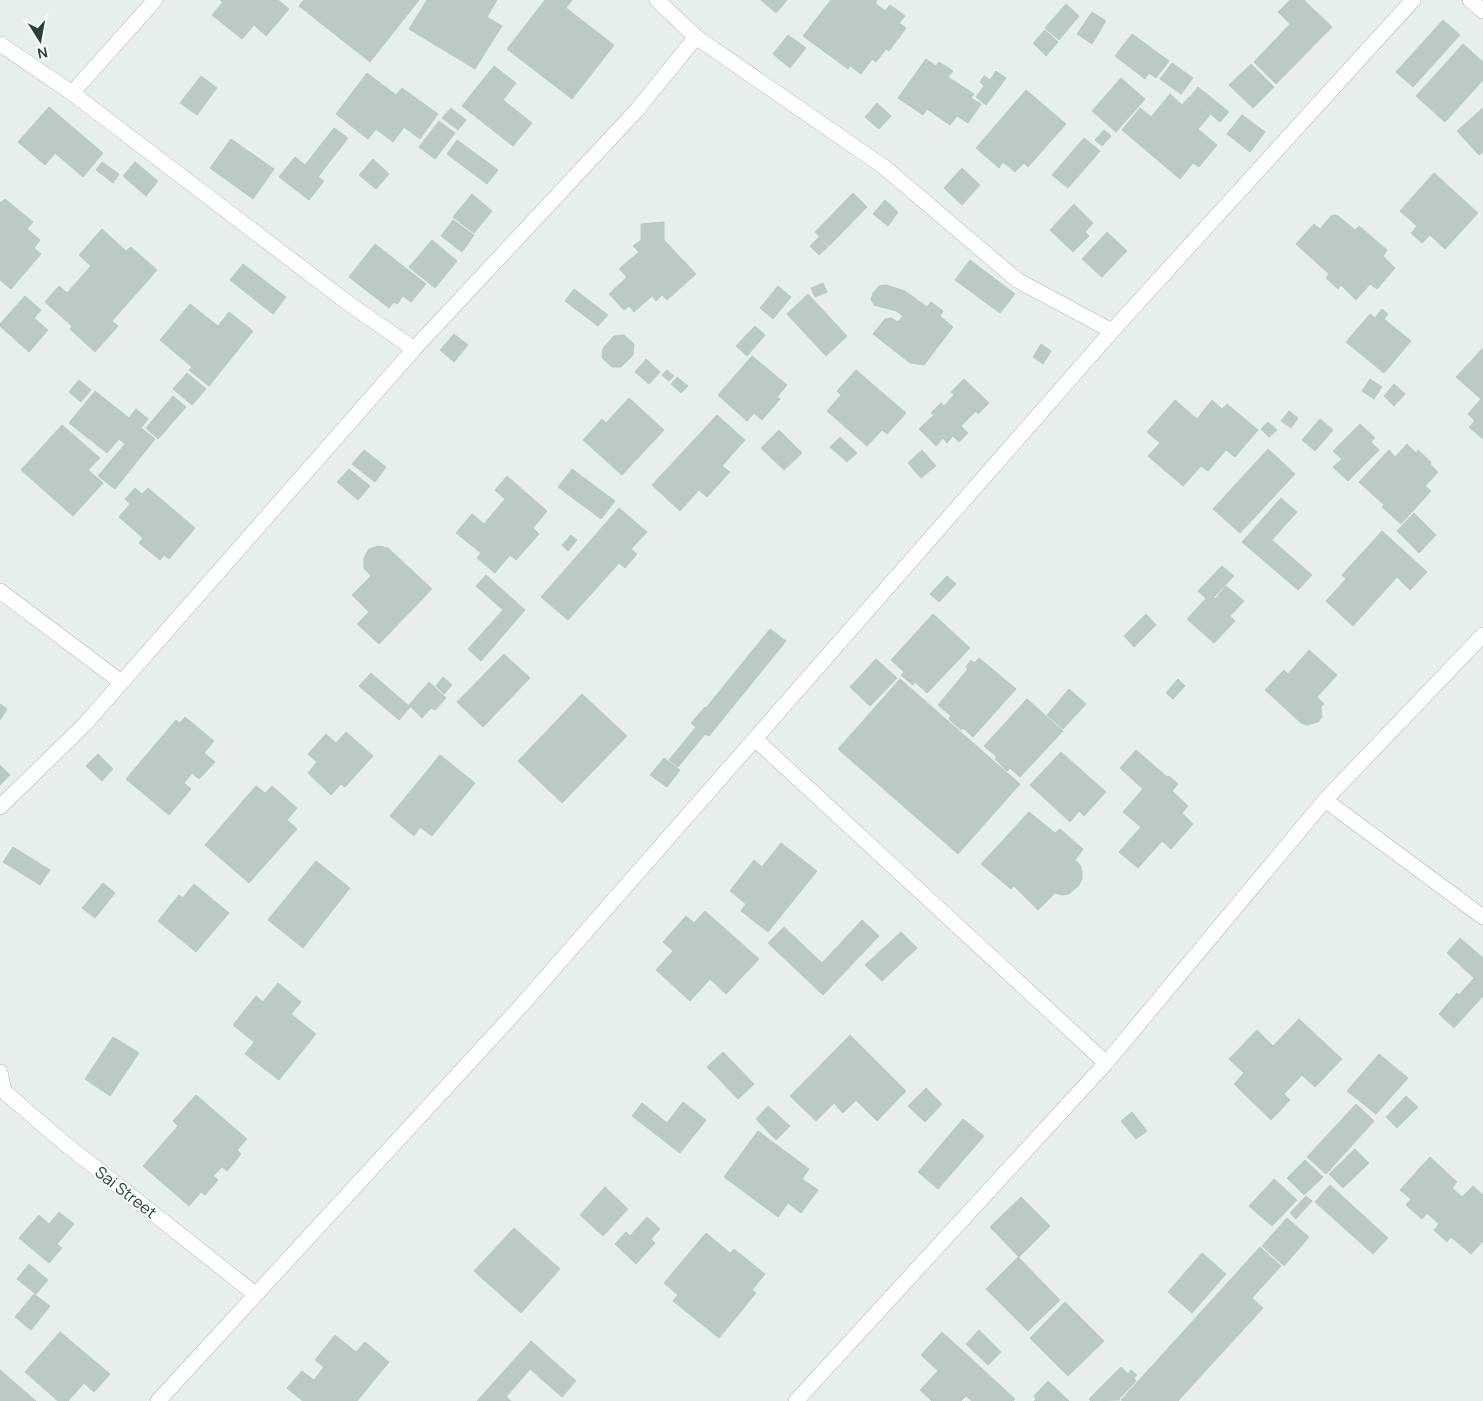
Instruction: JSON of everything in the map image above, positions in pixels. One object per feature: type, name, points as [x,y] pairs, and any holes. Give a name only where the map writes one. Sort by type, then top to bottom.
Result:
[{"type":"street","points":[[72,93],[155,0]]},
{"type":"street","points":[[657,0],[696,37],[884,167],[1017,280],[1112,331]]},
{"type":"street","points":[[158,1401],[520,1007],[1112,331],[1413,0]]},
{"type":"street","points":[[1470,0],[1483,11]]},
{"type":"street","points":[[0,807],[85,724],[414,349],[636,110],[696,37]]},
{"type":"street","points":[[0,44],[72,93],[348,303],[414,349]]},
{"type":"street","points":[[0,591],[121,682]]},
{"type":"street","points":[[796,1401],[1106,1063],[1325,800],[1483,635]]},
{"type":"street","points":[[755,739],[1106,1063]]},
{"type":"street","points":[[1325,800],[1483,917]]},
{"type":"street","points":[[0,1072],[2,1090]]},
{"type":"street","name":"Sai Street","points":[[2,1090],[63,1142],[255,1294]]},
{"type":"building","points":[[220,0],[278,0],[289,9],[266,36],[254,25],[242,39],[212,15],[223,2]]},
{"type":"building","points":[[304,0],[419,0],[370,62],[299,6]]},
{"type":"building","points":[[427,0],[497,0],[487,17],[502,26],[475,69],[409,29]]},
{"type":"building","points":[[545,0],[572,0],[566,8],[614,45],[572,99],[507,49]]},
{"type":"building","points":[[761,0],[787,0],[776,13]]},
{"type":"building","points":[[831,0],[877,0],[875,3],[885,11],[890,5],[905,16],[899,23],[906,28],[889,51],[886,49],[876,62],[872,59],[861,74],[850,66],[848,69],[803,36]]},
{"type":"building","points":[[1290,0],[1304,0],[1332,27],[1276,84],[1254,62],[1290,24],[1278,12]]},
{"type":"building","points":[[1066,4],[1079,16],[1059,40],[1045,28]]},
{"type":"building","points":[[1092,12],[1106,21],[1092,44],[1077,34]]},
{"type":"building","points":[[1443,20],[1460,35],[1413,87],[1396,72]]},
{"type":"building","points":[[1045,30],[1058,42],[1046,56],[1033,43]]},
{"type":"building","points":[[1132,34],[1169,61],[1156,78],[1149,73],[1145,79],[1115,56]]},
{"type":"building","points":[[788,35],[806,48],[790,68],[773,54]]},
{"type":"building","points":[[1463,44],[1483,62],[1483,80],[1445,122],[1416,96]]},
{"type":"building","points":[[926,59],[936,66],[939,62],[953,71],[948,77],[974,94],[971,98],[981,104],[968,123],[957,116],[950,125],[927,109],[923,115],[898,98]]},
{"type":"building","points":[[1172,63],[1193,78],[1181,94],[1160,79]]},
{"type":"building","points":[[1251,64],[1274,87],[1253,108],[1229,85]]},
{"type":"building","points":[[494,66],[516,83],[503,100],[532,123],[513,146],[462,106]]},
{"type":"building","points":[[996,71],[1006,78],[986,105],[976,97],[984,86],[980,82],[984,76],[990,80]]},
{"type":"building","points":[[367,73],[396,95],[402,88],[438,114],[420,139],[404,127],[393,142],[376,129],[368,139],[336,114]]},
{"type":"building","points":[[201,76],[217,88],[197,115],[180,103]]},
{"type":"building","points":[[1121,78],[1145,99],[1116,132],[1092,111]]},
{"type":"building","points":[[1198,87],[1229,112],[1220,122],[1190,97]]},
{"type":"building","points":[[1026,90],[1066,124],[1028,167],[1024,163],[1015,172],[1003,162],[999,168],[976,148]]},
{"type":"building","points":[[1170,94],[1182,105],[1189,97],[1210,115],[1198,129],[1217,145],[1199,167],[1193,163],[1180,179],[1122,130],[1140,108],[1151,117]]},
{"type":"building","points":[[877,103],[891,116],[879,129],[865,117]]},
{"type":"building","points":[[49,107],[103,153],[83,177],[55,153],[45,165],[18,142]]},
{"type":"building","points":[[451,108],[466,120],[458,130],[442,118]]},
{"type":"building","points":[[1483,108],[1483,152],[1479,155],[1457,131]]},
{"type":"building","points":[[1242,115],[1265,132],[1250,152],[1227,134]]},
{"type":"building","points":[[439,121],[455,133],[435,159],[419,147]]},
{"type":"building","points":[[334,128],[348,138],[318,177],[324,181],[309,200],[279,177],[295,157],[305,165]]},
{"type":"building","points":[[1104,130],[1111,136],[1102,146],[1095,140]]},
{"type":"building","points":[[1084,138],[1100,151],[1068,188],[1052,175]]},
{"type":"building","points":[[231,139],[274,169],[253,199],[210,168]]},
{"type":"building","points":[[457,140],[498,170],[487,184],[447,154]]},
{"type":"building","points":[[373,159],[389,174],[376,189],[359,175]]},
{"type":"building","points":[[102,162],[119,174],[113,183],[96,170]]},
{"type":"building","points":[[135,162],[158,181],[146,196],[123,176]]},
{"type":"building","points":[[962,168],[980,185],[962,205],[944,188]]},
{"type":"building","points":[[1434,173],[1478,213],[1445,249],[1430,235],[1422,243],[1411,233],[1417,226],[1400,211]]},
{"type":"building","points":[[853,193],[867,207],[829,246],[815,232]]},
{"type":"building","points":[[472,194],[492,211],[474,233],[453,217]]},
{"type":"building","points":[[5,199],[33,222],[27,229],[40,240],[34,248],[41,254],[11,289],[0,280],[0,203]]},
{"type":"building","points":[[885,200],[898,212],[888,226],[873,214]]},
{"type":"building","points":[[1074,204],[1093,223],[1085,232],[1089,236],[1073,252],[1050,230]]},
{"type":"building","points":[[1335,215],[1355,230],[1359,226],[1387,250],[1383,256],[1395,268],[1377,289],[1370,284],[1356,300],[1341,285],[1338,289],[1326,278],[1329,274],[1296,244],[1314,224],[1320,229],[1331,216]]},
{"type":"building","points":[[453,220],[474,235],[462,252],[441,236]]},
{"type":"building","points":[[664,222],[664,240],[696,274],[667,300],[662,295],[656,301],[652,296],[634,312],[629,306],[624,310],[609,294],[627,277],[619,269],[639,252],[633,246],[641,240],[641,224]]},
{"type":"building","points":[[102,229],[126,251],[131,247],[157,270],[112,321],[118,326],[95,352],[70,329],[72,326],[45,302],[59,286],[67,293],[91,266],[79,255]]},
{"type":"building","points":[[1107,232],[1127,251],[1102,277],[1082,259]]},
{"type":"building","points":[[819,237],[828,247],[819,255],[810,246]]},
{"type":"building","points":[[432,240],[457,261],[435,288],[409,267]]},
{"type":"building","points":[[375,244],[426,284],[411,302],[403,296],[397,304],[394,302],[389,308],[349,277]]},
{"type":"building","points":[[970,260],[1015,294],[1000,313],[955,280]]},
{"type":"building","points":[[243,264],[286,297],[273,314],[230,280]]},
{"type":"building","points":[[823,283],[827,292],[815,297],[811,288]]},
{"type":"building","points":[[886,285],[905,291],[927,307],[931,302],[943,311],[940,316],[953,327],[924,365],[910,363],[873,334],[885,319],[891,318],[898,322],[903,316],[896,311],[874,305],[871,299],[873,293],[879,286]]},
{"type":"building","points":[[778,286],[791,297],[773,319],[760,308]]},
{"type":"building","points":[[574,289],[608,315],[598,326],[565,301]]},
{"type":"building","points":[[808,294],[847,336],[826,356],[787,314]]},
{"type":"building","points":[[25,296],[41,310],[34,318],[48,330],[29,352],[0,326]]},
{"type":"building","points":[[190,304],[218,326],[229,312],[253,331],[209,386],[189,370],[192,367],[160,340]]},
{"type":"building","points":[[1382,309],[1388,314],[1384,319],[1411,341],[1384,373],[1346,342],[1370,314],[1375,318]]},
{"type":"building","points":[[755,326],[765,335],[747,356],[736,346]]},
{"type":"building","points":[[454,334],[468,345],[454,362],[440,350]]},
{"type":"building","points":[[624,335],[634,344],[633,355],[621,367],[612,367],[602,358],[603,348],[614,336]]},
{"type":"building","points":[[1041,344],[1051,351],[1043,364],[1033,357]]},
{"type":"building","points":[[1483,348],[1483,439],[1469,427],[1475,421],[1468,414],[1481,399],[1456,377]]},
{"type":"building","points":[[752,356],[787,385],[777,397],[780,399],[762,420],[754,413],[747,421],[718,395]]},
{"type":"building","points":[[646,359],[660,372],[649,384],[635,372]]},
{"type":"building","points":[[667,370],[674,376],[669,381],[662,375]]},
{"type":"building","points":[[856,370],[906,413],[887,434],[882,430],[867,446],[827,411],[841,395],[837,391]]},
{"type":"building","points":[[187,373],[206,389],[192,405],[173,389]]},
{"type":"building","points":[[677,377],[688,386],[681,393],[671,384]]},
{"type":"building","points":[[964,379],[989,403],[978,414],[976,411],[961,426],[968,433],[959,442],[953,436],[947,443],[943,438],[936,446],[919,429],[934,415],[931,413],[941,403],[944,406],[954,395],[951,392]]},
{"type":"building","points":[[1370,379],[1382,387],[1374,399],[1362,391]]},
{"type":"building","points":[[79,380],[91,390],[81,402],[69,392]]},
{"type":"building","points":[[1394,384],[1405,394],[1394,406],[1384,396]]},
{"type":"building","points":[[95,391],[129,418],[136,409],[148,419],[141,428],[155,439],[115,489],[98,476],[125,444],[119,439],[107,453],[69,423]]},
{"type":"building","points":[[173,396],[186,407],[158,439],[146,428]]},
{"type":"building","points":[[629,398],[664,430],[622,475],[583,440],[602,419],[606,423]]},
{"type":"building","points":[[1175,400],[1197,419],[1212,400],[1222,409],[1227,404],[1258,430],[1235,457],[1226,450],[1208,471],[1201,466],[1183,486],[1148,456],[1160,443],[1147,432]]},
{"type":"building","points":[[1289,411],[1298,418],[1291,428],[1281,421]]},
{"type":"building","points":[[717,415],[745,440],[722,466],[730,472],[707,497],[699,490],[680,511],[652,485]]},
{"type":"building","points":[[1320,419],[1333,430],[1315,451],[1302,440]]},
{"type":"building","points":[[1268,422],[1277,430],[1269,437],[1261,429]]},
{"type":"building","points":[[1360,424],[1375,438],[1371,442],[1379,450],[1348,481],[1333,467],[1342,459],[1333,451]]},
{"type":"building","points":[[62,425],[100,458],[88,470],[103,483],[73,516],[21,470]]},
{"type":"building","points":[[779,430],[802,453],[784,470],[761,448]]},
{"type":"building","points":[[840,437],[857,453],[847,462],[830,447]]},
{"type":"building","points":[[1407,444],[1416,453],[1418,450],[1431,462],[1430,464],[1438,472],[1425,486],[1431,491],[1401,524],[1359,482],[1389,450],[1395,457]]},
{"type":"building","points":[[1268,449],[1295,474],[1240,533],[1213,509]]},
{"type":"building","points":[[364,450],[386,467],[375,482],[352,464]]},
{"type":"building","points":[[922,450],[936,466],[921,478],[908,463]]},
{"type":"building","points":[[349,469],[370,486],[358,500],[337,482]]},
{"type":"building","points":[[572,469],[615,501],[601,519],[558,487]]},
{"type":"building","points":[[507,476],[547,511],[533,528],[539,534],[516,560],[510,555],[495,573],[477,558],[481,553],[456,533],[472,514],[484,524],[505,499],[495,490]]},
{"type":"building","points":[[135,488],[142,494],[148,488],[195,528],[169,559],[164,555],[160,560],[139,543],[143,538],[119,517],[130,504],[125,499]]},
{"type":"building","points":[[1281,498],[1297,512],[1272,540],[1312,575],[1298,590],[1242,542]]},
{"type":"building","points":[[619,508],[647,532],[631,549],[637,554],[625,568],[619,563],[568,620],[541,597]]},
{"type":"building","points":[[1414,513],[1436,535],[1419,553],[1397,531]]},
{"type":"building","points":[[1382,531],[1427,572],[1410,590],[1397,577],[1353,626],[1326,601],[1346,579],[1342,575]]},
{"type":"building","points":[[571,535],[577,540],[568,551],[562,545]]},
{"type":"building","points":[[379,546],[388,548],[432,589],[379,644],[357,624],[369,612],[352,595],[371,576],[364,568],[364,558],[369,549]]},
{"type":"building","points":[[1222,566],[1234,576],[1214,597],[1210,593],[1206,598],[1198,591]]},
{"type":"building","points":[[486,575],[525,610],[481,661],[468,649],[503,610],[476,586]]},
{"type":"building","points":[[947,576],[956,584],[939,602],[930,594]]},
{"type":"building","points":[[1226,586],[1244,601],[1230,616],[1235,621],[1214,643],[1187,619],[1210,594],[1215,599]]},
{"type":"building","points":[[933,614],[970,648],[927,693],[915,682],[913,685],[901,675],[904,672],[891,660]]},
{"type":"building","points":[[1146,614],[1156,625],[1134,647],[1124,636]]},
{"type":"building","points":[[770,629],[786,641],[709,736],[705,734],[678,767],[669,760],[696,727],[691,723],[706,708]]},
{"type":"building","points":[[1309,650],[1337,675],[1317,697],[1324,704],[1321,707],[1322,717],[1318,722],[1307,725],[1301,723],[1265,690],[1284,670],[1288,674]]},
{"type":"building","points":[[504,654],[530,678],[483,727],[457,702]]},
{"type":"building","points":[[979,658],[1016,689],[973,737],[963,728],[961,730],[949,719],[951,716],[938,705],[968,669],[966,667],[971,660],[974,663]]},
{"type":"building","points":[[876,659],[897,678],[870,706],[850,687]]},
{"type":"building","points":[[371,673],[410,707],[399,720],[359,686]]},
{"type":"building","points":[[443,677],[452,685],[444,694],[436,686]]},
{"type":"building","points":[[900,679],[1020,784],[958,854],[838,749]]},
{"type":"building","points":[[1178,679],[1185,686],[1173,699],[1166,693]]},
{"type":"building","points":[[429,682],[446,698],[435,710],[431,708],[422,718],[409,705]]},
{"type":"building","points":[[1069,689],[1086,704],[1063,729],[1047,715]]},
{"type":"building","points":[[582,694],[627,736],[562,803],[518,761]]},
{"type":"building","points":[[1027,699],[1063,731],[1020,777],[1010,768],[1007,771],[995,759],[997,757],[984,746]]},
{"type":"building","points":[[0,704],[7,709],[0,720]]},
{"type":"building","points":[[185,717],[214,741],[204,753],[215,762],[199,779],[192,773],[184,783],[191,789],[169,815],[126,779],[176,720],[180,723]]},
{"type":"building","points":[[346,732],[373,756],[345,787],[341,784],[331,795],[308,773],[317,762],[308,754],[326,734],[336,743]]},
{"type":"building","points":[[1136,750],[1178,784],[1172,791],[1188,806],[1182,813],[1193,824],[1171,849],[1162,841],[1138,868],[1119,852],[1141,827],[1123,812],[1143,789],[1120,768]]},
{"type":"building","points":[[1061,752],[1106,792],[1084,816],[1079,811],[1070,822],[1030,785]]},
{"type":"building","points":[[98,754],[113,769],[102,781],[86,766]]},
{"type":"building","points":[[440,755],[475,783],[432,836],[420,827],[414,836],[390,816]]},
{"type":"building","points":[[664,758],[680,770],[667,787],[650,775]]},
{"type":"building","points":[[0,765],[10,775],[0,785]]},
{"type":"building","points":[[256,786],[265,793],[272,786],[297,808],[287,820],[297,829],[249,883],[205,845]]},
{"type":"building","points":[[1029,812],[1055,833],[1060,829],[1083,849],[1075,860],[1080,865],[1082,872],[1082,879],[1079,885],[1069,894],[1055,893],[1038,910],[1014,886],[1011,889],[981,864]]},
{"type":"building","points":[[781,843],[817,871],[768,932],[741,911],[746,904],[730,891],[754,860],[762,867]]},
{"type":"building","points":[[13,847],[50,870],[40,885],[3,862]]},
{"type":"building","points":[[316,861],[350,888],[303,948],[268,920]]},
{"type":"building","points":[[103,883],[115,893],[95,918],[82,908]]},
{"type":"building","points":[[194,884],[229,913],[196,952],[158,921],[179,895],[183,898]]},
{"type":"building","points":[[705,911],[759,959],[726,994],[710,979],[690,1001],[656,970],[673,951],[663,942],[686,916],[694,923]]},
{"type":"building","points":[[862,920],[879,936],[823,995],[768,943],[784,927],[822,963]]},
{"type":"building","points":[[901,932],[917,948],[882,981],[865,965]]},
{"type":"building","points":[[1460,938],[1483,958],[1483,996],[1454,1028],[1439,1014],[1457,993],[1459,995],[1474,978],[1447,953]]},
{"type":"building","points":[[278,983],[301,1002],[291,1014],[316,1034],[279,1080],[245,1054],[254,1042],[233,1025],[256,996],[263,1002]]},
{"type":"building","points":[[1299,1019],[1342,1059],[1315,1087],[1302,1075],[1284,1094],[1290,1100],[1271,1120],[1234,1084],[1244,1073],[1229,1059],[1257,1030],[1273,1046]]},
{"type":"building","points":[[850,1035],[906,1091],[877,1121],[856,1100],[843,1113],[834,1103],[816,1121],[790,1096]]},
{"type":"building","points":[[113,1037],[139,1053],[110,1096],[85,1079]]},
{"type":"building","points":[[723,1052],[754,1084],[738,1099],[707,1067]]},
{"type":"building","points":[[1379,1054],[1408,1078],[1376,1114],[1347,1091]]},
{"type":"building","points":[[926,1088],[942,1104],[925,1122],[908,1106]]},
{"type":"building","points":[[196,1095],[247,1139],[237,1150],[241,1154],[227,1171],[222,1167],[213,1176],[218,1180],[205,1195],[201,1192],[189,1206],[143,1166],[178,1126],[173,1121]]},
{"type":"building","points":[[1406,1096],[1418,1107],[1397,1128],[1386,1117]]},
{"type":"building","points":[[683,1102],[706,1120],[680,1153],[632,1116],[642,1103],[667,1123]]},
{"type":"building","points":[[1356,1104],[1374,1121],[1326,1174],[1307,1157]]},
{"type":"building","points":[[768,1106],[790,1126],[776,1140],[756,1119]]},
{"type":"building","points":[[1132,1112],[1147,1131],[1136,1139],[1121,1121]]},
{"type":"building","points":[[963,1119],[984,1136],[938,1189],[918,1172]]},
{"type":"building","points":[[758,1131],[809,1169],[802,1179],[818,1190],[801,1213],[788,1203],[778,1217],[724,1177]]},
{"type":"building","points":[[1355,1149],[1369,1163],[1343,1188],[1329,1174]]},
{"type":"building","points":[[1430,1157],[1457,1182],[1452,1188],[1462,1197],[1473,1186],[1483,1195],[1483,1241],[1471,1254],[1451,1237],[1447,1242],[1434,1230],[1439,1224],[1427,1213],[1422,1219],[1406,1205],[1411,1199],[1400,1190]]},
{"type":"building","points":[[1305,1160],[1323,1177],[1304,1195],[1287,1178]]},
{"type":"building","points":[[1274,1179],[1297,1200],[1272,1226],[1249,1206]]},
{"type":"building","points":[[1330,1185],[1388,1238],[1373,1254],[1315,1202]]},
{"type":"building","points":[[605,1187],[628,1209],[603,1236],[580,1215]]},
{"type":"building","points":[[1306,1196],[1312,1201],[1296,1219],[1290,1213]]},
{"type":"building","points":[[1021,1197],[1050,1226],[1019,1257],[990,1227]]},
{"type":"building","points":[[59,1212],[74,1224],[57,1244],[62,1248],[49,1263],[19,1238],[39,1215],[49,1224]]},
{"type":"building","points":[[647,1217],[660,1229],[651,1239],[655,1243],[636,1264],[615,1244],[626,1232],[630,1236]]},
{"type":"building","points":[[1287,1218],[1309,1237],[1284,1266],[1262,1246]]},
{"type":"building","points":[[514,1228],[560,1269],[521,1313],[474,1271]]},
{"type":"building","points":[[706,1233],[730,1253],[734,1249],[765,1274],[752,1290],[756,1293],[719,1338],[673,1301],[678,1295],[664,1283]]},
{"type":"building","points":[[1260,1247],[1281,1266],[1252,1298],[1263,1308],[1178,1401],[1121,1400]]},
{"type":"building","points":[[1202,1253],[1226,1274],[1192,1313],[1168,1292]]},
{"type":"building","points":[[1018,1257],[1060,1300],[1028,1331],[986,1289]]},
{"type":"building","points":[[29,1264],[48,1280],[36,1294],[17,1279]]},
{"type":"building","points":[[34,1294],[50,1306],[31,1330],[15,1317]]},
{"type":"building","points":[[1065,1302],[1104,1341],[1068,1376],[1030,1338]]},
{"type":"building","points":[[979,1330],[1001,1352],[988,1365],[966,1344]]},
{"type":"building","points":[[60,1332],[110,1374],[94,1392],[84,1383],[68,1401],[58,1401],[25,1372]]},
{"type":"building","points":[[942,1332],[1015,1399],[1013,1401],[972,1401],[966,1396],[961,1401],[932,1401],[920,1390],[938,1371],[921,1355]]},
{"type":"building","points":[[335,1335],[356,1352],[365,1342],[389,1362],[357,1401],[303,1401],[287,1388],[302,1371],[314,1380],[324,1367],[315,1360]]},
{"type":"building","points":[[531,1341],[576,1381],[562,1397],[530,1369],[506,1397],[511,1401],[477,1401]]},
{"type":"building","points":[[1121,1367],[1128,1374],[1131,1370],[1137,1375],[1134,1378],[1136,1381],[1120,1400],[1091,1401],[1089,1399]]},
{"type":"building","points":[[0,1370],[36,1401],[0,1401]]},
{"type":"building","points":[[1048,1381],[1069,1401],[1034,1401],[1036,1399],[1034,1396]]}]
